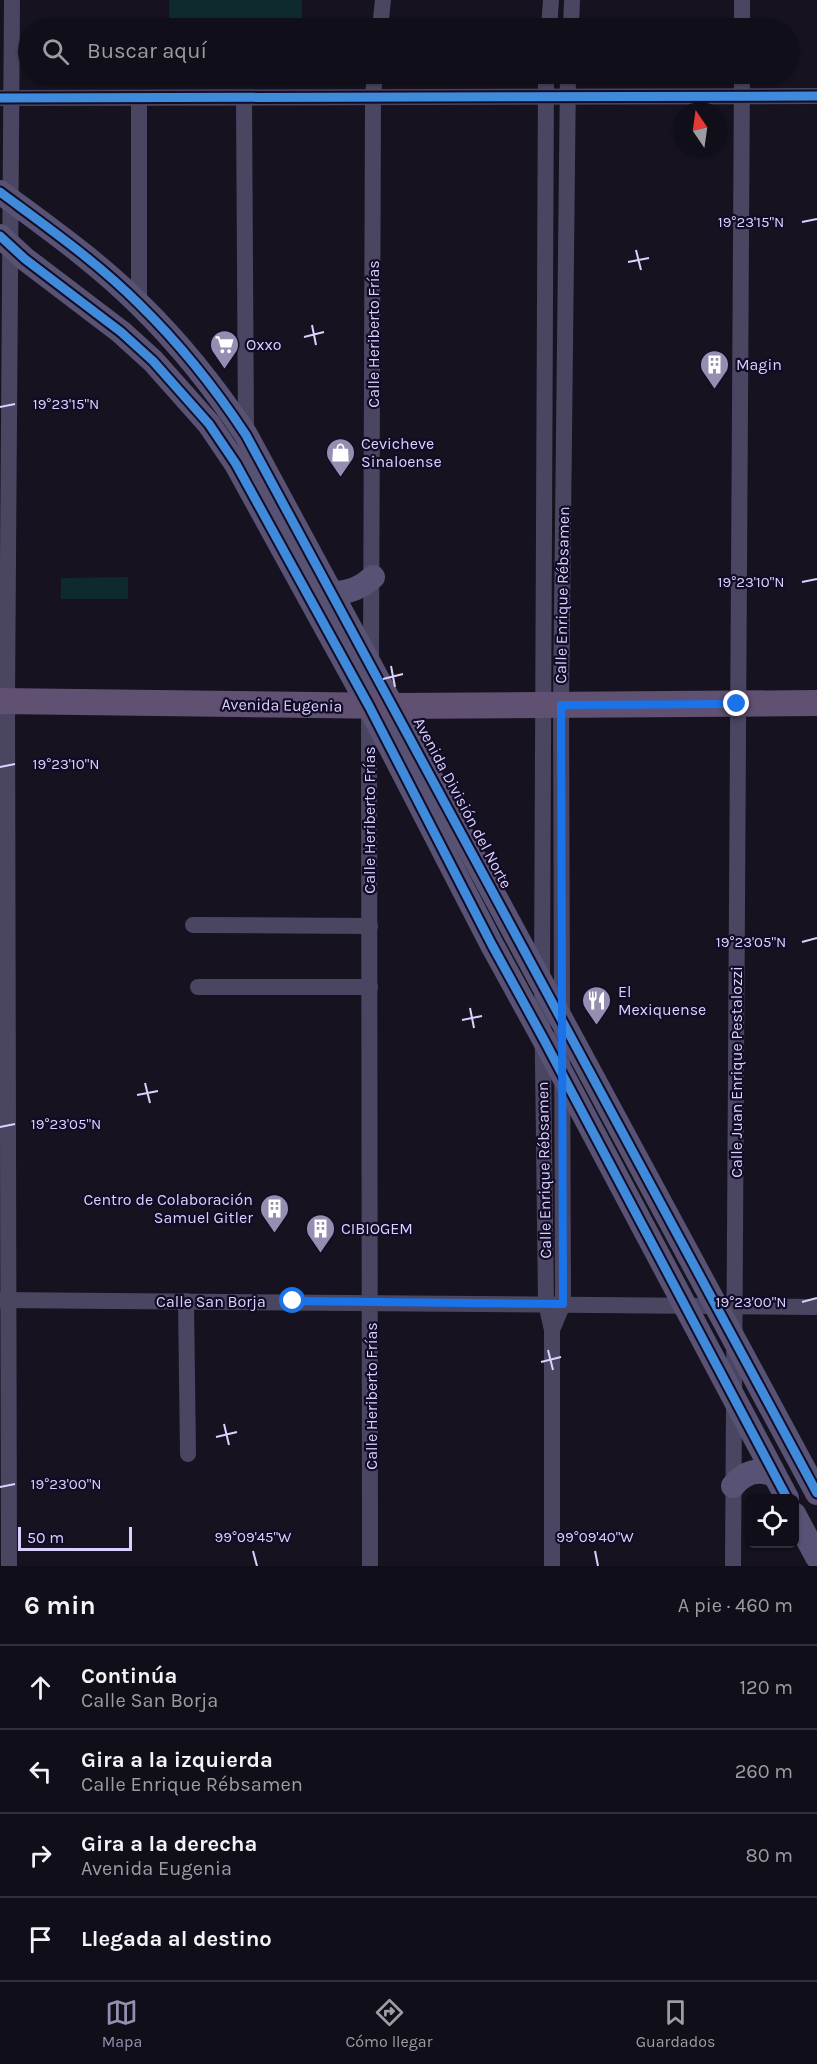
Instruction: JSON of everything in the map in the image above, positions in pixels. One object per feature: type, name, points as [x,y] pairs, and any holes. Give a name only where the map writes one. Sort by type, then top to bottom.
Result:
[{"type":"main road","name":"Avenida División del Norte","points":[[5,195],[67,242],[139,303],[219,394],[246,435],[371,665],[381,706],[492,945],[785,1494]]},
{"type":"main road","name":"Avenida División del Norte","points":[[5,240],[25,259],[122,332],[182,392],[209,424],[236,464],[542,982],[725,1306],[734,1339],[817,1493]]},
{"type":"main road","points":[[333,593],[350,591],[373,578]]},
{"type":"main road","name":"Avenida Eugenia","points":[[3,701],[381,706],[817,703]]},
{"type":"main road","points":[[733,1485],[751,1472],[767,1472],[774,1475]]},
{"type":"main road","points":[[799,1522],[817,1557]]},
{"type":"street","points":[[9,1566],[4,1300],[3,701],[5,98],[12,0]]},
{"type":"street","points":[[381,18],[383,0]]},
{"type":"street","points":[[742,0],[742,18]]},
{"type":"street","points":[[550,4],[572,5]]},
{"type":"street","name":"Calle Heriberto Frías","points":[[371,665],[374,84]]},
{"type":"street","name":"Calle Enrique Rébsamen","points":[[545,84],[544,392],[562,1075],[563,1304],[552,1330]]},
{"type":"street","name":"Calle Enrique Rébsamen","points":[[552,1566],[552,1330],[546,1304],[542,982],[564,393],[568,84]]},
{"type":"street","name":"Calle Juan Enrique Pestalozzi","points":[[725,1306],[737,704],[742,84]]},
{"type":"street","points":[[5,98],[817,96]]},
{"type":"street","points":[[139,98],[139,303]]},
{"type":"street","points":[[244,98],[246,435]]},
{"type":"street","points":[[544,392],[564,393]]},
{"type":"street","name":"Calle Heriberto Frías","points":[[370,1566],[370,926],[381,706]]},
{"type":"street","points":[[193,925],[370,926]]},
{"type":"street","points":[[198,987],[370,987]]},
{"type":"street","name":"Calle San Borja","points":[[4,1300],[817,1307]]},
{"type":"street","points":[[186,1301],[188,1454]]},
{"type":"street","points":[[733,1566],[734,1339]]},
{"type":"green space","points":[[169,0],[302,0],[302,18],[169,18]]},
{"type":"green space","points":[[128,577],[128,599],[61,599],[61,578]]},
{"type":"cycle path","points":[[0,98],[817,96]]},
{"type":"cycle path","points":[[0,192],[89,259],[139,304],[196,367],[246,435],[817,1493]]},
{"type":"cycle path","points":[[0,236],[25,259],[121,332],[153,361],[209,424],[236,464],[369,706],[492,945],[785,1494]]},
{"type":"place","name":"Oxxo","points":[[225,370]]},
{"type":"place","name":"Magin","points":[[715,390]]},
{"type":"place","name":"Cevicheve Sinaloense","points":[[340,478]]},
{"type":"place","name":"El Mexiquense","points":[[597,1026]]},
{"type":"place","name":"Centro de Colaboración Samuel Gitler","points":[[274,1234]]},
{"type":"place","name":"CIBIOGEM","points":[[320,1254]]},
{"type":"route","points":[[293,1301],[563,1304],[561,705],[737,704]]}]
